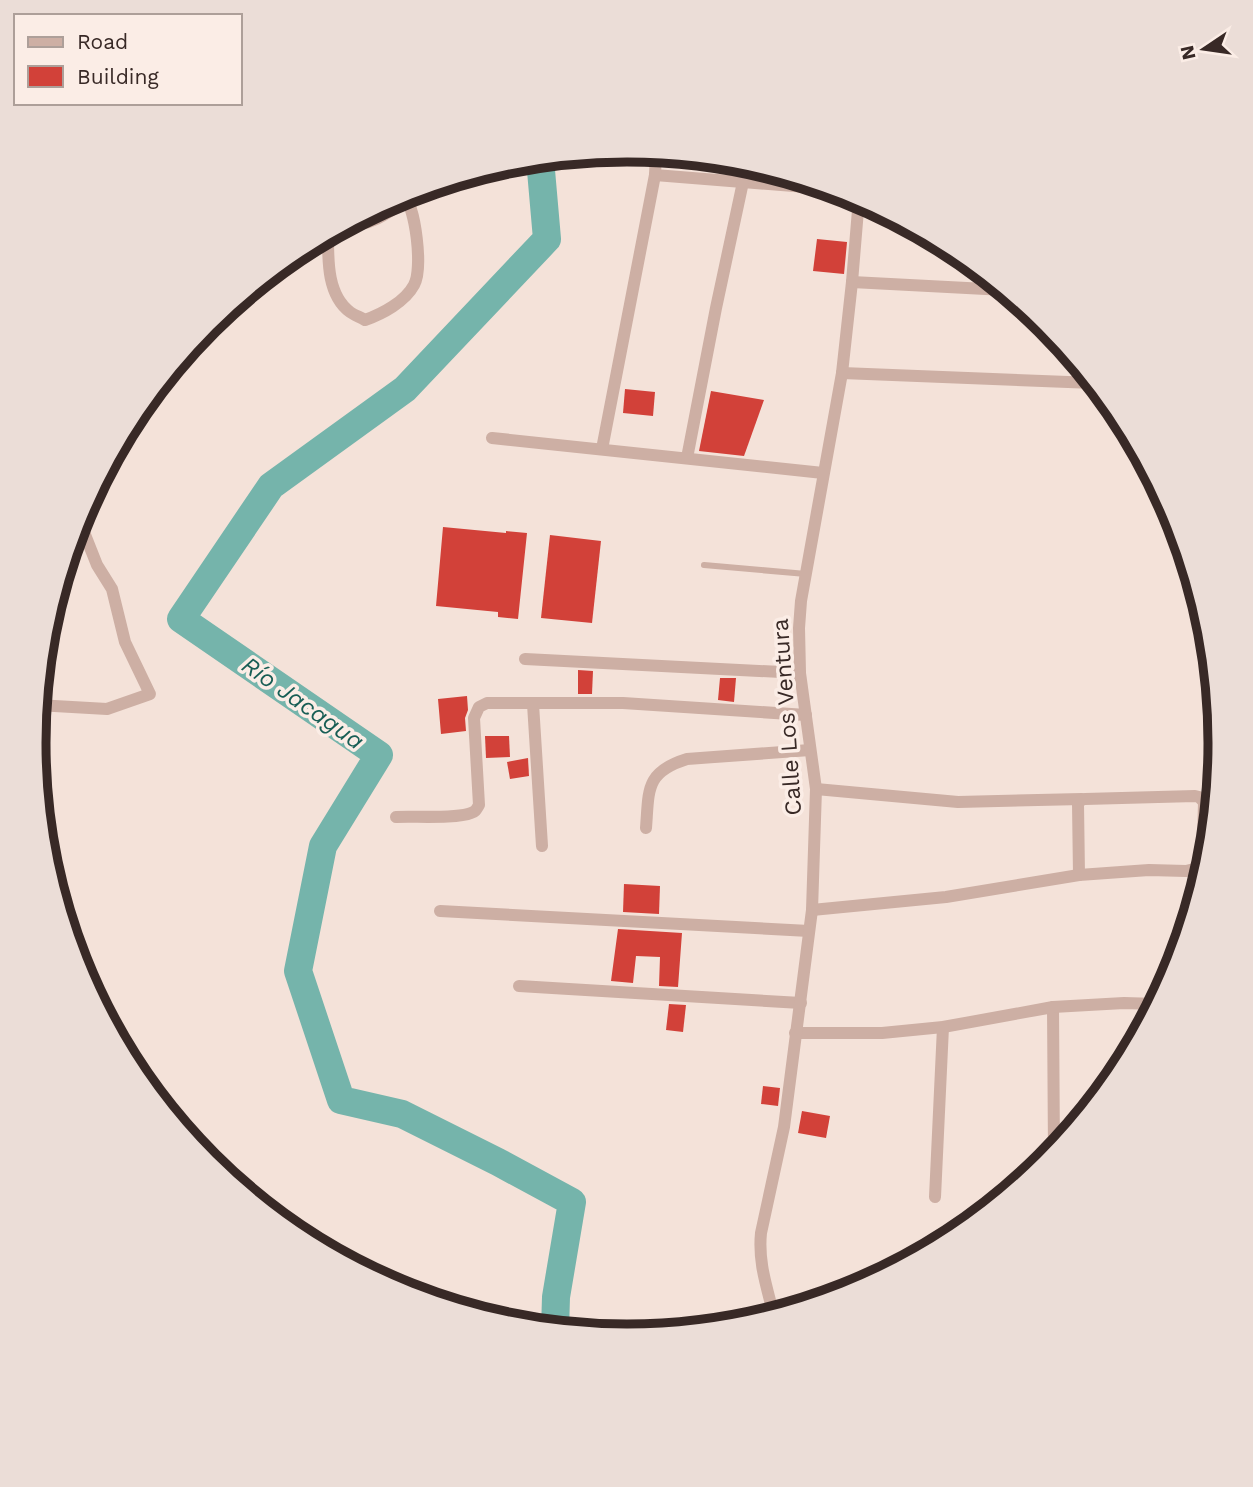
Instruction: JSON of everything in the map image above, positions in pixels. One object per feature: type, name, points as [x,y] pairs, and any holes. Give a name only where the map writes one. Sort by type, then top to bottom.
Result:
[{"type":"street","points":[[602,449],[656,164]]},
{"type":"street","points":[[655,175],[787,185]]},
{"type":"street","points":[[687,458],[743,182]]},
{"type":"street","points":[[329,244],[332,286],[340,301],[350,312],[365,320],[383,314],[415,284],[418,263],[416,238],[414,218],[409,205]]},
{"type":"street","name":"Calle Los Ventura","points":[[772,1306],[760,1258],[761,1233],[784,1127],[801,1003],[811,910],[816,789],[800,673],[799,628],[823,473],[842,373],[858,211]]},
{"type":"street","points":[[852,282],[988,289]]},
{"type":"street","points":[[842,373],[1081,382]]},
{"type":"street","points":[[492,438],[823,473]]},
{"type":"street","points":[[47,706],[107,709],[150,694],[125,642],[112,589],[97,565],[85,534]]},
{"type":"street","points":[[525,659],[800,673]]},
{"type":"street","points":[[396,817],[475,812],[479,805],[474,718],[479,707],[487,703],[623,703],[806,715]]},
{"type":"street","points":[[533,704],[542,846]]},
{"type":"street","points":[[646,828],[649,792],[655,777],[669,765],[687,759],[810,750]]},
{"type":"street","points":[[816,789],[958,802],[1199,797],[1204,802],[1204,809]]},
{"type":"street","points":[[1079,875],[1078,804],[1082,799]]},
{"type":"street","points":[[811,910],[946,897],[1079,875],[1149,870],[1193,872]]},
{"type":"street","points":[[440,911],[809,931]]},
{"type":"street","points":[[519,986],[801,1003]]},
{"type":"street","points":[[795,1033],[882,1033],[943,1027],[1053,1007],[1146,1004]]},
{"type":"street","points":[[1053,1007],[1054,1136]]},
{"type":"street","points":[[935,1197],[943,1027]]},
{"type":"lane","points":[[704,565],[806,574]]},
{"type":"building","points":[[817,239],[847,242],[844,274],[813,271]]},
{"type":"building","points":[[625,389],[655,392],[653,416],[623,413]]},
{"type":"building","points":[[711,391],[764,400],[744,456],[699,451]]},
{"type":"building","points":[[443,527],[527,533],[518,619],[498,617],[498,612],[436,606]]},
{"type":"building","points":[[550,535],[601,541],[592,623],[541,618]]},
{"type":"building","points":[[578,670],[593,671],[592,694],[578,694]]},
{"type":"building","points":[[720,678],[736,678],[734,702],[718,700]]},
{"type":"building","points":[[467,696],[466,731],[441,734],[438,699]]},
{"type":"building","points":[[485,736],[509,736],[510,757],[486,758]]},
{"type":"building","points":[[528,758],[529,776],[510,779],[507,762]]},
{"type":"building","points":[[624,884],[660,886],[659,914],[623,912]]},
{"type":"building","points":[[618,929],[682,933],[678,987],[659,986],[660,957],[636,956],[633,983],[611,981]]},
{"type":"building","points":[[669,1004],[686,1005],[683,1032],[666,1030]]},
{"type":"building","points":[[763,1086],[780,1088],[778,1106],[761,1104]]},
{"type":"building","points":[[802,1111],[830,1116],[826,1138],[798,1133]]},
{"type":"waterway","name":"Río Jacagua","points":[[541,169],[547,239],[405,389],[271,486],[181,619],[379,755],[323,846],[298,971],[341,1100],[402,1114],[572,1202],[556,1297],[555,1320]]}]
